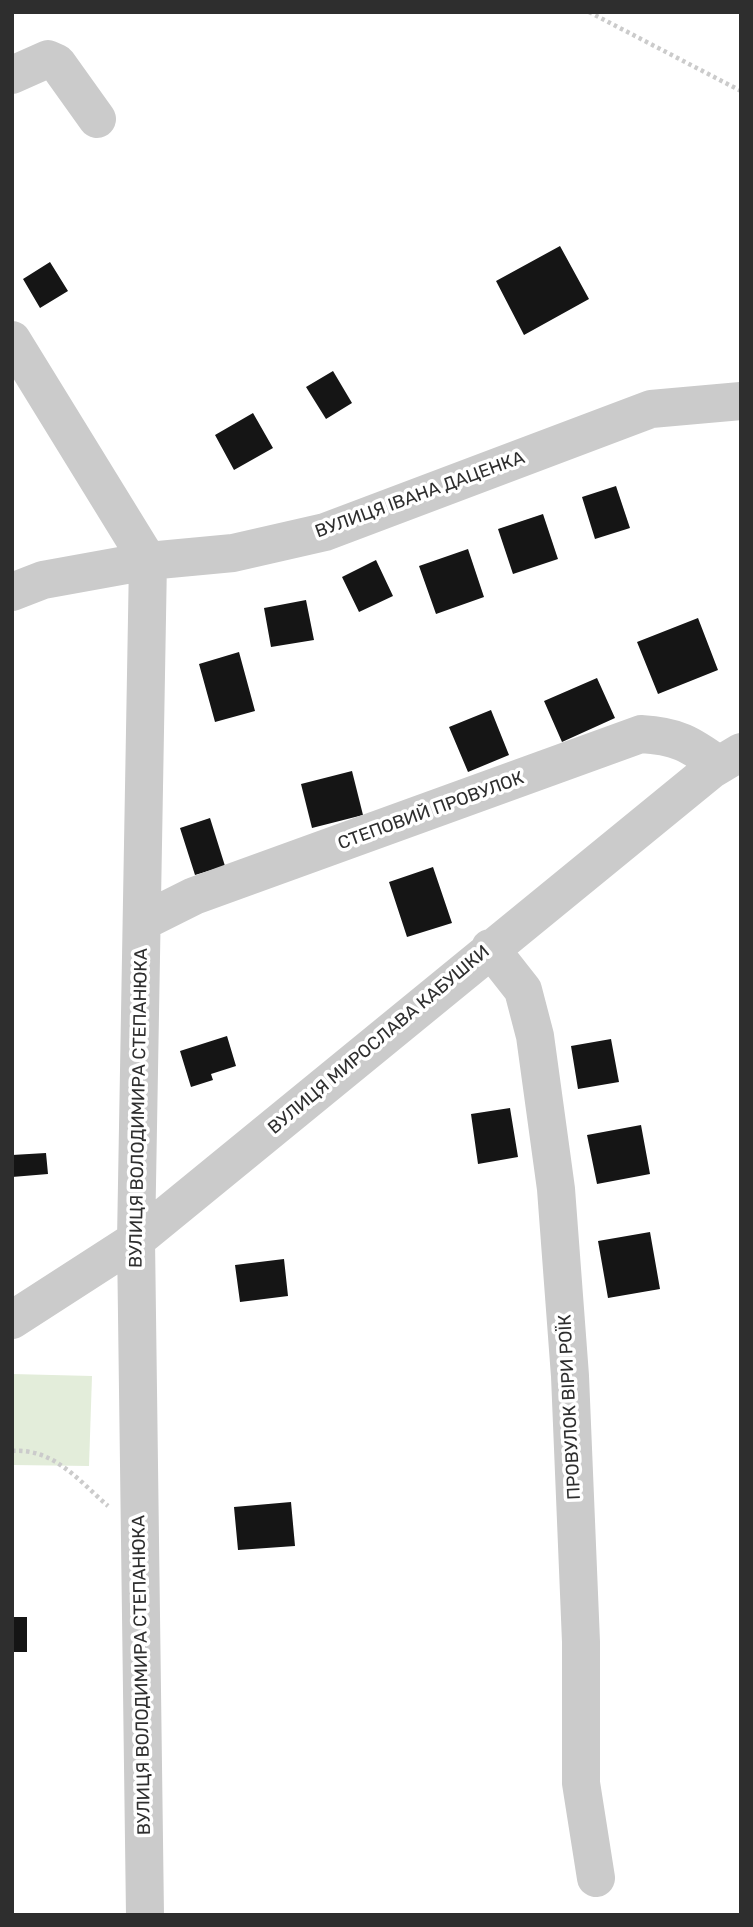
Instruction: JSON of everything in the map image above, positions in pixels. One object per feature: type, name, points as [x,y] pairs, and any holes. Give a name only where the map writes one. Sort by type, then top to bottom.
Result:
[{"type":"street","points":[[12,75],[36,62],[48,59],[57,63],[97,119]]},
{"type":"street","points":[[12,340],[148,561]]},
{"type":"street","name":"ВУЛИЦЯ ІВАНА ДАЦЕНКА","points":[[12,592],[43,580],[148,561],[233,553],[325,531],[651,408],[741,401]]},
{"type":"street","name":"ВУЛИЦЯ ВОЛОДИМИРА СТЕПАНЮКА","points":[[145,1915],[136,1240],[148,561]]},
{"type":"street","name":"СТЕПОВИЙ ПРОВУЛОК","points":[[142,922],[194,896],[641,734],[668,736],[730,759]]},
{"type":"street","name":"ВУЛИЦЯ МИРОСЛАВА КАБУШКИ","points":[[12,1320],[136,1240],[490,948],[730,759]]},
{"type":"street","name":"ПРОВУЛОК ВІРИ РОЇК","points":[[490,948],[523,990],[535,1036],[556,1189],[570,1376],[581,1642],[581,1783],[596,1878]]},
{"type":"path","points":[[589,12],[741,91]]},
{"type":"path","points":[[12,1451],[24,1450],[55,1459],[141,1536]]},
{"type":"green space","points":[[12,1374],[92,1376],[89,1466],[12,1465]]},
{"type":"building","points":[[560,246],[589,299],[524,335],[496,281]]},
{"type":"building","points":[[50,262],[68,291],[40,308],[23,279]]},
{"type":"building","points":[[333,371],[352,403],[326,419],[306,387]]},
{"type":"building","points":[[253,413],[273,448],[234,470],[215,435]]},
{"type":"building","points":[[616,486],[630,528],[595,539],[582,497]]},
{"type":"building","points":[[543,514],[558,559],[513,574],[498,529]]},
{"type":"building","points":[[468,549],[484,597],[436,614],[419,566]]},
{"type":"building","points":[[376,560],[393,596],[359,612],[342,577]]},
{"type":"building","points":[[306,600],[314,640],[271,647],[264,608]]},
{"type":"building","points":[[698,618],[718,670],[658,694],[637,642]]},
{"type":"building","points":[[239,652],[255,711],[215,722],[199,664]]},
{"type":"building","points":[[597,678],[615,718],[562,742],[544,701]]},
{"type":"building","points":[[491,710],[509,755],[468,772],[449,727]]},
{"type":"building","points":[[352,771],[363,815],[312,828],[301,784]]},
{"type":"building","points":[[210,818],[225,866],[195,875],[180,828]]},
{"type":"building","points":[[433,867],[452,923],[407,937],[389,882]]},
{"type":"building","points":[[227,1036],[236,1066],[211,1074],[213,1080],[191,1087],[180,1051]]},
{"type":"building","points":[[611,1039],[619,1082],[578,1089],[571,1046]]},
{"type":"building","points":[[510,1108],[518,1157],[478,1164],[471,1114]]},
{"type":"building","points":[[641,1125],[650,1174],[597,1184],[587,1135]]},
{"type":"building","points":[[46,1153],[48,1174],[12,1177],[12,1155]]},
{"type":"building","points":[[650,1232],[660,1289],[608,1298],[598,1241]]},
{"type":"building","points":[[284,1259],[288,1296],[240,1302],[235,1265]]},
{"type":"building","points":[[291,1502],[295,1546],[238,1550],[234,1507]]},
{"type":"building","points":[[12,1617],[27,1617],[27,1652],[12,1652]]}]
